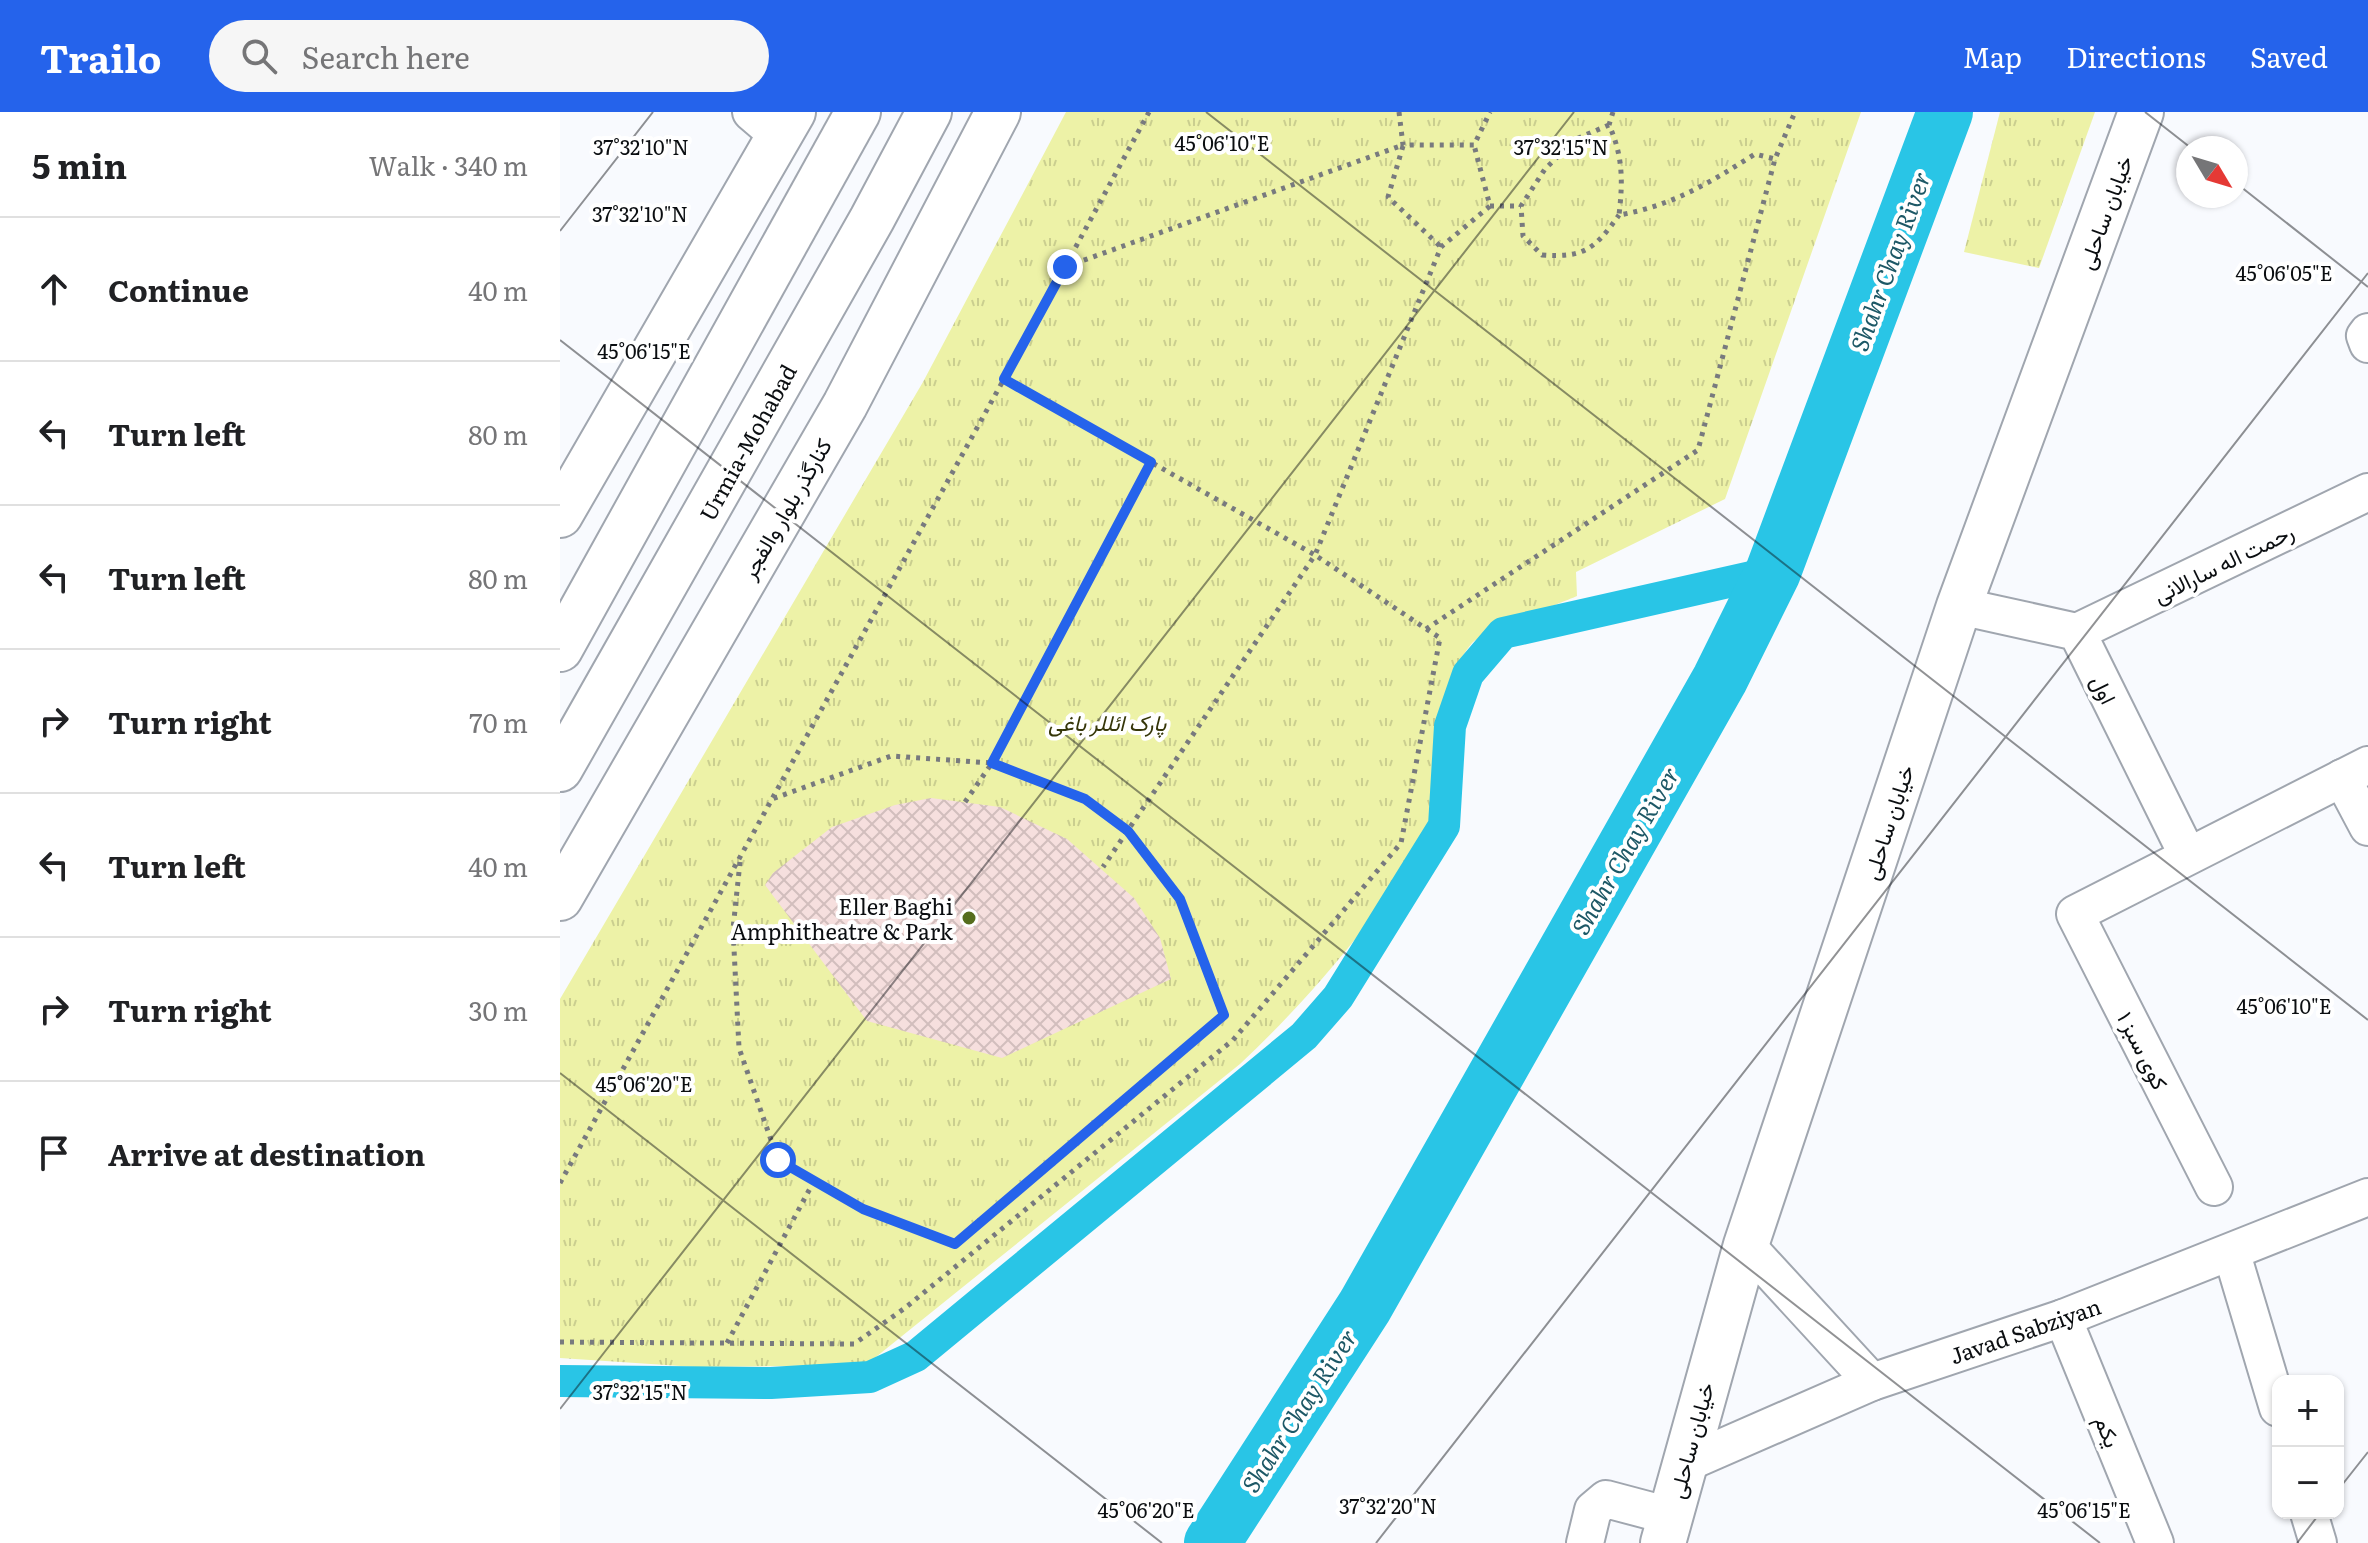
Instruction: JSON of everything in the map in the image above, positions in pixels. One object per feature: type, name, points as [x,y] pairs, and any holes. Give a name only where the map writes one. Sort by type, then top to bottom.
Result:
[{"type":"main road","points":[[560,649],[858,112]]},
{"type":"main road","name":"Urmia-Mohabad","points":[[560,769],[857,246],[929,112]]},
{"type":"main road","name":"کنارگذر بلوار والفجر","points":[[560,898],[845,405],[998,112]]},
{"type":"main road","name":"خیابان ساحلی","points":[[1666,1529],[1746,1245],[1959,606],[2141,112]]},
{"type":"main road","points":[[560,515],[774,120]]},
{"type":"street","points":[[2368,332],[2365,336],[2368,344]]},
{"type":"street","name":"رحمت اله سارالانی","points":[[2077,632],[2368,492]]},
{"type":"street","points":[[1959,606],[2077,632]]},
{"type":"street","name":"اول","points":[[2077,632],[2187,854]]},
{"type":"street","points":[[2187,854],[2355,771],[2368,827]]},
{"type":"street","name":"کوی سبز ۱","points":[[2187,854],[2075,914],[2214,1187]]},
{"type":"street","name":"Javad Sabziyan","points":[[1682,1465],[1872,1382],[2063,1318],[2232,1254],[2368,1197]]},
{"type":"street","points":[[1746,1245],[1872,1382]]},
{"type":"street","points":[[2232,1254],[2272,1388]]},
{"type":"street","name":"یکم","points":[[2063,1318],[2155,1543]]},
{"type":"street","points":[[1585,1543],[1593,1510],[1606,1499],[1666,1529]]},
{"type":"street","points":[[2311,1519],[2318,1543]]},
{"type":"path","points":[[560,1183],[1149,112]]},
{"type":"path","points":[[1399,112],[1403,145],[1388,197],[1441,247]]},
{"type":"path","points":[[1490,112],[1474,145],[1490,206]]},
{"type":"path","points":[[1609,125],[1576,139],[1545,169],[1521,206],[1523,236],[1542,255],[1572,257],[1586,250],[1600,242],[1619,215],[1624,175],[1609,125],[1613,112]]},
{"type":"path","points":[[1426,629],[1698,450],[1775,159],[1795,112]]},
{"type":"path","points":[[1065,267],[1403,145],[1474,145]]},
{"type":"path","points":[[1619,215],[1655,209],[1696,191],[1755,154],[1775,159]]},
{"type":"path","points":[[1103,867],[1315,555],[1441,247],[1490,206],[1521,206]]},
{"type":"path","points":[[560,1342],[854,1344],[905,1308],[1233,1040],[1401,843],[1440,638],[1315,555],[1004,379]]},
{"type":"path","points":[[965,802],[992,763],[1151,462]]},
{"type":"path","points":[[740,857],[733,929],[739,1048],[778,1160],[863,1209],[955,1244],[1224,1015],[1180,899],[1128,831],[1085,799],[992,763],[891,756],[772,799]]},
{"type":"path","points":[[727,1343],[814,1181]]},
{"type":"green space","name":"پارک ائللر باغی","points":[[1066,112],[1861,112],[1725,499],[1576,572],[1577,596],[1504,625],[1472,643],[1457,666],[1449,692],[1435,805],[1429,832],[1418,858],[1331,968],[1240,1064],[866,1365],[696,1367],[560,1358],[560,999],[923,382]]},
{"type":"green space","points":[[2000,112],[2095,112],[2039,268],[1964,252]]},
{"type":"building","name":"Eller Baghi Amphitheatre & Park","points":[[931,798],[1000,807],[1067,839],[1134,898],[1160,938],[1171,979],[1002,1058],[867,1021],[765,885],[773,873],[832,827],[895,805]]},
{"type":"waterway","name":"Shahr Chay River","points":[[1212,1543],[1365,1306],[1720,679],[1773,572],[1945,112]]},
{"type":"waterway","points":[[560,1381],[771,1383],[870,1377],[916,1356],[1304,1036],[1338,997],[1444,826],[1450,726],[1468,674],[1503,633],[1773,572]]},
{"type":"place","name":"Eller Baghi Amphitheatre & Park","points":[[969,918]]},
{"type":"route","points":[[778,1160],[863,1209],[955,1244],[1224,1015],[1180,899],[1128,831],[1085,799],[992,763],[1151,462],[1004,379],[1065,267]]}]
